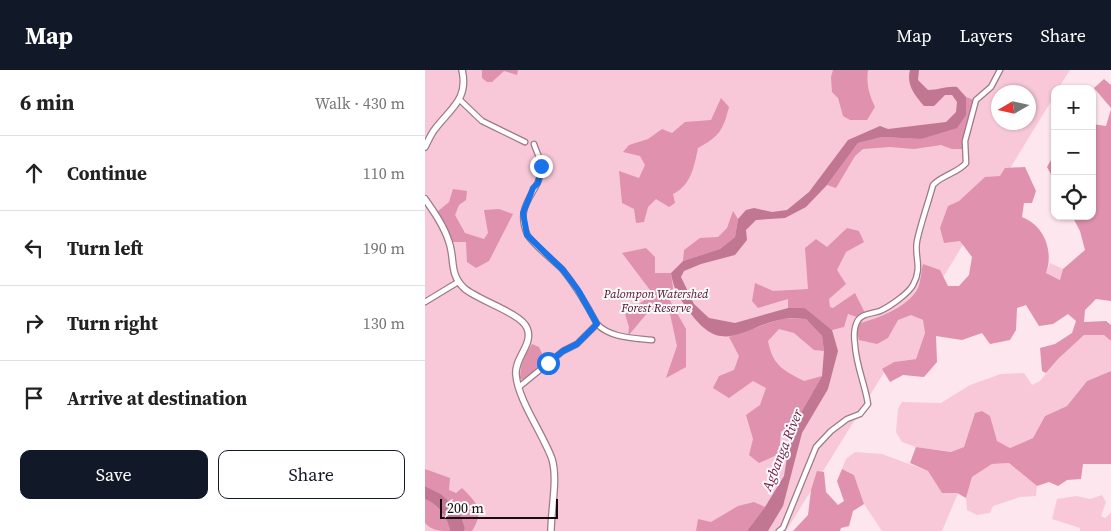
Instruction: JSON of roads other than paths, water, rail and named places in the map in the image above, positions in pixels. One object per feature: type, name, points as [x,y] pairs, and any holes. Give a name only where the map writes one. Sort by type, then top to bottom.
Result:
[{"type":"main road","points":[[425,146],[435,129],[460,100],[463,83],[462,70]]},
{"type":"main road","points":[[425,199],[450,244],[453,274],[459,282],[466,290],[525,323],[528,329],[529,339],[516,368],[519,387],[552,459],[554,474],[551,531]]},
{"type":"street","points":[[779,531],[783,528],[816,447],[831,431],[847,419],[860,414],[869,404],[857,359],[855,329],[857,321],[865,314],[879,312],[891,305],[912,287],[919,267],[917,242],[933,185],[939,179],[962,168],[966,163],[965,141],[976,100],[991,87],[1000,70]]},
{"type":"street","points":[[460,100],[482,121],[525,142]]},
{"type":"street","points":[[534,144],[541,166],[538,183],[533,188],[523,213],[527,235],[563,270],[578,290],[601,329],[627,338],[651,340]]},
{"type":"street","points":[[425,302],[459,282]]},
{"type":"street","points":[[519,387],[563,351],[577,344],[597,324]]},
{"type":"park label","name":"Palompon Watershed Forest Reserve","points":[[656,301]]},
{"type":"water label","name":"Agbanga River","points":[[782,450]]}]
